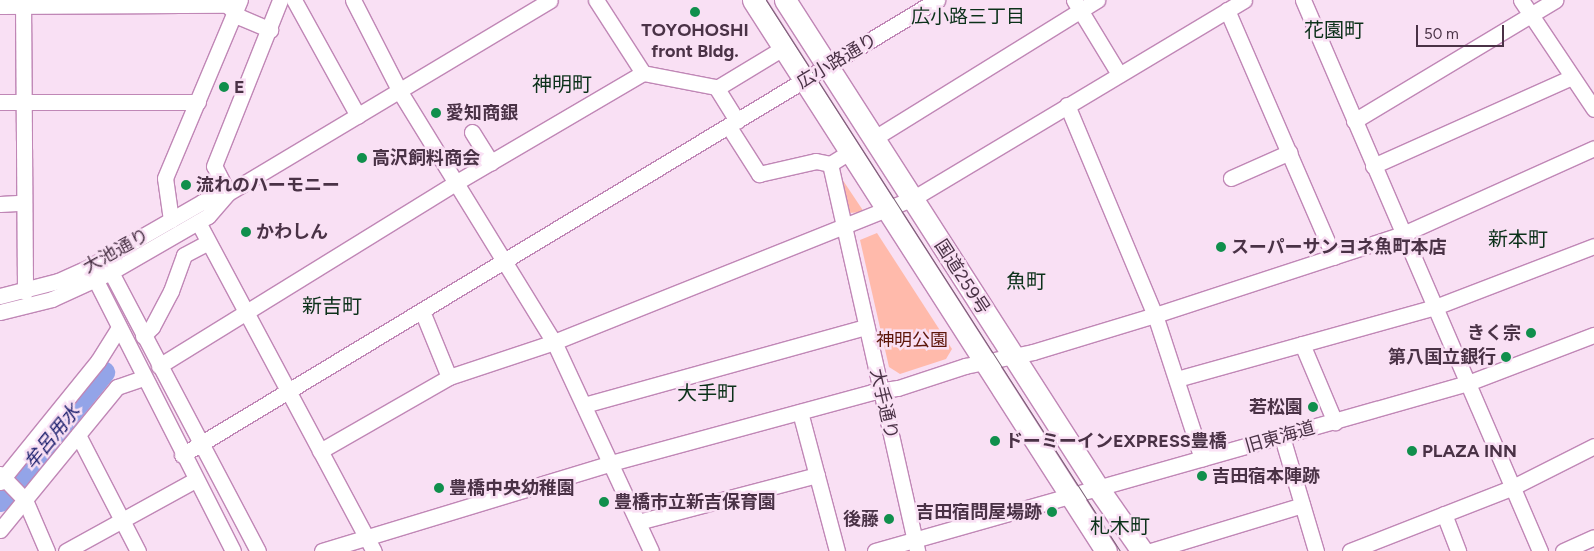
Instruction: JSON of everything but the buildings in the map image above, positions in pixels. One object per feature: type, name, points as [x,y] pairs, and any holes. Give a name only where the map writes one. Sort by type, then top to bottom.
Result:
[{"type":"highway","name":"国道259号","points":[[753,0],[803,81],[889,208],[1106,551]]},
{"type":"highway","name":"国道259号","points":[[785,0],[1098,488],[1142,551]]},
{"type":"street","points":[[228,193],[214,166],[270,30],[280,0]]},
{"type":"street","points":[[294,0],[358,116]]},
{"type":"street","points":[[354,0],[400,92],[554,342],[651,551]]},
{"type":"street","points":[[258,551],[199,444],[108,265],[198,222],[208,216],[228,193],[400,92],[550,0]]},
{"type":"street","points":[[596,0],[643,73]]},
{"type":"street","name":"広小路通り","points":[[182,454],[937,0]]},
{"type":"street","points":[[873,139],[1078,5],[1097,0]]},
{"type":"street","points":[[320,451],[449,377],[554,342],[843,229],[912,199],[1244,0]]},
{"type":"street","points":[[1303,0],[1540,551]]},
{"type":"street","points":[[1521,0],[1594,109]]},
{"type":"street","points":[[1354,121],[1555,0]]},
{"type":"street","points":[[0,6],[23,3],[228,5],[237,6],[270,30]]},
{"type":"street","points":[[23,3],[22,203],[25,292]]},
{"type":"street","points":[[1078,5],[1119,74]]},
{"type":"street","points":[[171,220],[165,178],[237,6]]},
{"type":"street","points":[[1227,10],[1334,257]]},
{"type":"street","points":[[159,366],[245,310],[490,162],[643,73],[717,88],[782,48]]},
{"type":"street","points":[[1373,166],[1572,77]]},
{"type":"street","points":[[717,88],[759,174],[816,161],[830,164],[851,151]]},
{"type":"street","points":[[0,102],[198,102]]},
{"type":"street","points":[[1067,105],[1155,315],[1202,458]]},
{"type":"street","points":[[472,132],[490,162]]},
{"type":"street","points":[[322,551],[366,536],[611,464],[1014,356],[1155,315],[1403,234],[1594,148]]},
{"type":"street","points":[[1231,178],[1290,152]]},
{"type":"street","name":"大手通り","points":[[830,164],[843,229],[916,546]]},
{"type":"street","name":"大池通り","points":[[0,312],[52,299],[108,265],[171,220],[202,202],[228,193]]},
{"type":"street","points":[[0,204],[22,203]]},
{"type":"street","points":[[198,222],[374,551]]},
{"type":"street","points":[[144,336],[152,327],[171,291],[184,254],[208,242]]},
{"type":"street","points":[[1177,379],[1436,307],[1594,246]]},
{"type":"street","points":[[92,274],[143,378],[233,551]]},
{"type":"street","name":"大池通り","points":[[0,296],[25,292],[92,274]]},
{"type":"street","points":[[422,311],[449,377]]},
{"type":"street","points":[[584,405],[866,327]]},
{"type":"street","points":[[47,551],[22,495],[2,478],[98,361],[119,328]]},
{"type":"street","name":"旧東海道","points":[[875,551],[916,546],[1071,494],[1282,437],[1468,383],[1594,335]]},
{"type":"street","points":[[1302,344],[1335,422]]},
{"type":"street","points":[[0,530],[22,495],[78,435],[117,387],[143,378]]},
{"type":"street","points":[[800,412],[837,551]]},
{"type":"street","points":[[78,435],[138,551]]},
{"type":"street","points":[[1282,437],[1316,551]]},
{"type":"street","points":[[1350,551],[1513,487],[1594,446]]},
{"type":"street","points":[[638,522],[816,475]]},
{"type":"street","points":[[66,551],[195,480]]},
{"type":"street","points":[[1151,551],[1302,505]]},
{"type":"street","points":[[1444,514],[1458,551]]},
{"type":"street","points":[[1563,551],[1594,537]]},
{"type":"green space","points":[[838,173],[864,212],[848,213]]},
{"type":"green space","name":"神明公園","points":[[877,233],[952,349],[946,359],[900,374],[889,367],[860,240]]},
{"type":"waterway","name":"牟呂用水","points":[[0,501],[104,372]]},
{"type":"tram line","points":[[766,0],[1120,551]]},
{"type":"place","name":"TOYOHOSHI front Bldg.","points":[[695,12]]},
{"type":"place","name":"E","points":[[224,87]]},
{"type":"place","name":"愛知商銀","points":[[436,113]]},
{"type":"place","name":"高沢飼料商会","points":[[362,158]]},
{"type":"place","name":"流れのハーモニー","points":[[186,185]]},
{"type":"place","name":"かわしん","points":[[246,232]]},
{"type":"place","name":"スーパーサンヨネ魚町本店","points":[[1221,247]]},
{"type":"place","name":"きく宗","points":[[1531,333]]},
{"type":"place","name":"第八国立銀行","points":[[1506,357]]},
{"type":"place","name":"若松園","points":[[1313,407]]},
{"type":"place","name":"ドーミーインEXPRESS豊橋","points":[[995,441]]},
{"type":"place","name":"PLAZA INN","points":[[1412,451]]},
{"type":"place","name":"吉田宿本陣跡","points":[[1202,476]]},
{"type":"place","name":"豊橋中央幼稚園","points":[[439,488]]},
{"type":"place","name":"豊橋市立新吉保育園","points":[[604,502]]},
{"type":"place","name":"吉田宿問屋場跡","points":[[1052,512]]},
{"type":"place","name":"後藤","points":[[889,519]]},
{"type":"district","name":"広小路三丁目","points":[[968,17]]},
{"type":"district","name":"花園町","points":[[1334,30]]},
{"type":"district","name":"神明町","points":[[562,84]]},
{"type":"district","name":"新本町","points":[[1518,239]]},
{"type":"district","name":"魚町","points":[[1026,281]]},
{"type":"district","name":"新吉町","points":[[332,306]]},
{"type":"district","name":"大手町","points":[[707,393]]},
{"type":"district","name":"札木町","points":[[1120,526]]}]
